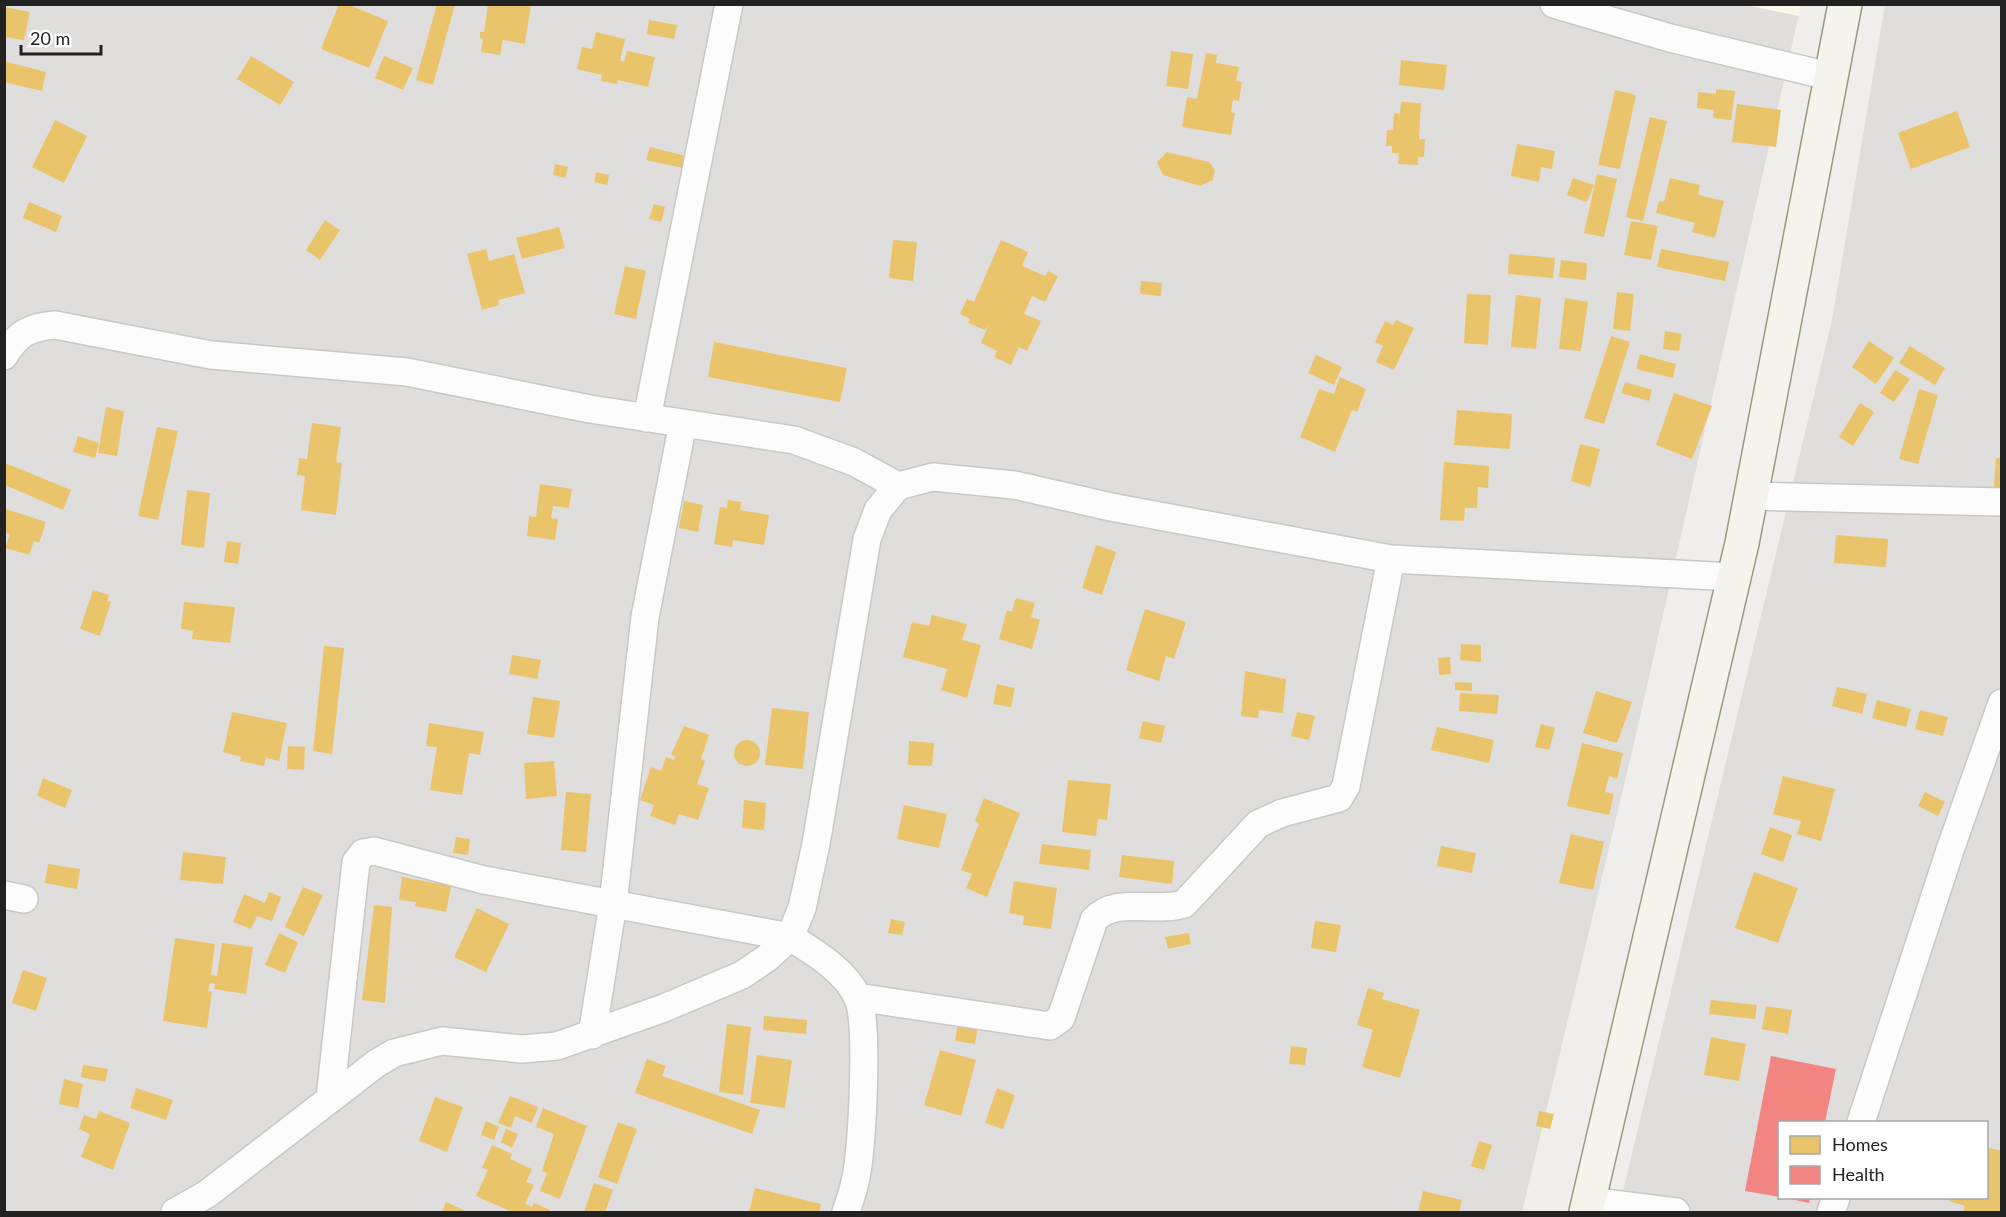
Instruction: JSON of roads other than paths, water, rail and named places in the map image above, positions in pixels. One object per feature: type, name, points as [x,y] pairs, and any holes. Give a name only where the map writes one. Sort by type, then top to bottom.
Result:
[{"type":"street","points":[[646,418],[729,4]]},
{"type":"street","points":[[1554,4],[1670,38],[1833,77]]},
{"type":"street","points":[[1676,1212],[1587,1207],[1734,578],[1833,77],[1845,4]]},
{"type":"street","points":[[4,356],[22,333],[31,328],[55,325],[211,355],[407,372],[646,418],[794,440],[854,462],[898,486]]},
{"type":"street","points":[[592,1035],[613,904],[645,617],[683,423]]},
{"type":"street","points":[[175,1212],[207,1194],[330,1098],[394,1053],[442,1041],[522,1049],[557,1046],[592,1035],[742,975],[767,958],[790,937],[802,908],[816,844],[867,539],[878,510],[898,486],[933,477],[1014,485],[1111,507],[1391,559],[1734,578]]},
{"type":"street","points":[[1751,496],[2001,502]]},
{"type":"street","points":[[857,997],[1050,1026],[1056,1024],[1061,1018],[1094,920],[1102,910],[1112,907],[1169,908],[1184,904],[1258,824],[1282,813],[1339,798],[1346,786],[1391,559]]},
{"type":"street","points":[[1861,1121],[2001,703]]},
{"type":"street","points":[[330,1098],[356,862],[363,853],[374,851],[484,880],[790,937],[825,959],[857,997],[864,1033],[860,1142],[857,1174],[846,1212]]}]
